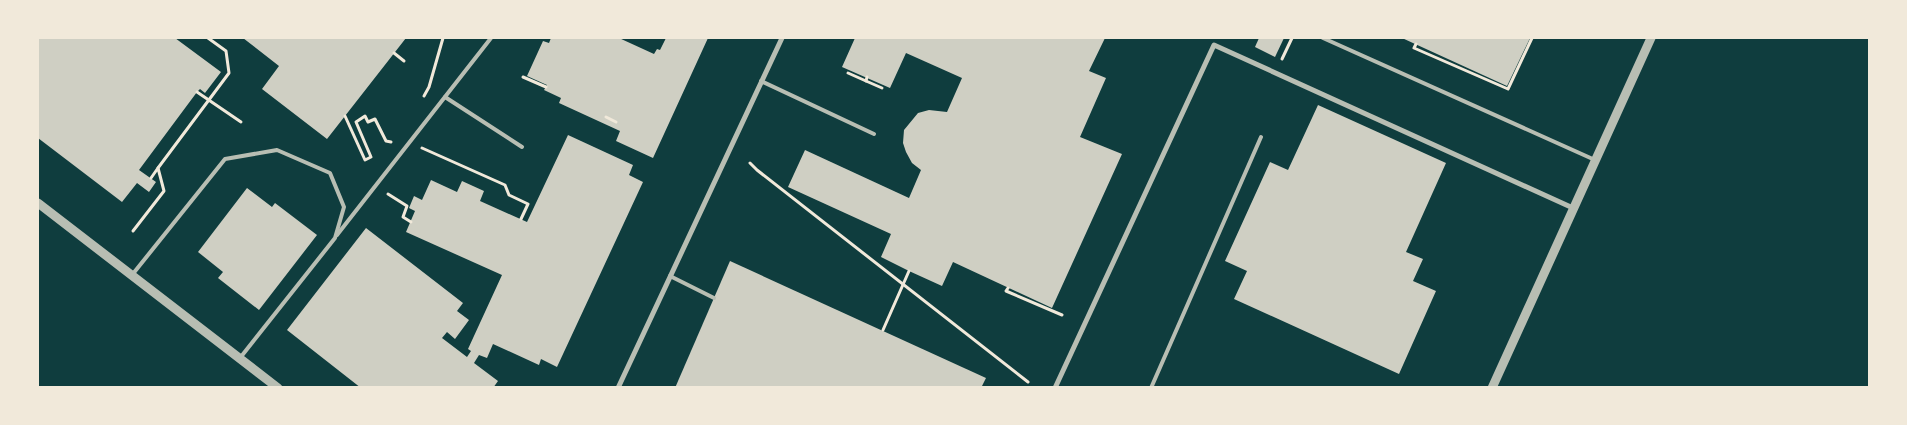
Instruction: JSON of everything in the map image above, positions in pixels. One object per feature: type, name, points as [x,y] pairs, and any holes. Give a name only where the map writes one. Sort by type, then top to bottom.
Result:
[{"type":"street","points":[[618,388],[782,38]]},
{"type":"street","points":[[1492,388],[1651,38]]},
{"type":"street","points":[[1055,388],[1214,45],[1573,208]]},
{"type":"street","points":[[38,203],[278,388]]},
{"type":"lane","points":[[240,358],[491,38]]},
{"type":"lane","points":[[1323,38],[1595,160]]},
{"type":"lane","points":[[761,82],[874,134]]},
{"type":"lane","points":[[445,97],[522,147]]},
{"type":"lane","points":[[1151,388],[1261,137]]},
{"type":"lane","points":[[132,275],[225,159],[277,150],[330,173],[344,208],[335,238]]},
{"type":"lane","points":[[670,276],[714,298]]},
{"type":"path","points":[[151,178],[229,73],[226,51],[208,38]]},
{"type":"path","points":[[420,103],[429,87],[443,38]]},
{"type":"path","points":[[1282,59],[1292,38]]},
{"type":"path","points":[[1416,44],[1414,48],[1508,89],[1532,38]]},
{"type":"path","points":[[394,53],[404,61]]},
{"type":"path","points":[[848,73],[866,79],[882,88]]},
{"type":"path","points":[[523,77],[546,87]]},
{"type":"path","points":[[197,92],[209,102],[241,122]]},
{"type":"path","points":[[345,116],[365,160],[371,157],[356,122],[365,116],[368,122],[376,118],[386,141],[396,143]]},
{"type":"path","points":[[606,118],[616,122]]},
{"type":"path","points":[[422,148],[505,185],[509,195],[528,204],[520,219]]},
{"type":"path","points":[[750,163],[764,176],[1028,382]]},
{"type":"path","points":[[132,231],[164,191],[158,168]]},
{"type":"path","points":[[388,194],[408,206],[402,217],[411,222]]},
{"type":"path","points":[[883,330],[909,271]]},
{"type":"path","points":[[1008,288],[1006,290],[1062,316]]},
{"type":"building","points":[[38,38],[175,38],[221,72],[205,93],[200,89],[197,92],[139,170],[156,182],[149,192],[137,183],[122,202],[38,138]]},
{"type":"building","points":[[243,38],[406,38],[327,139],[262,89],[279,66]]},
{"type":"building","points":[[551,38],[619,38],[654,54],[657,49],[660,50],[666,38],[708,38],[653,158],[616,141],[620,131],[559,103],[561,98],[544,90],[547,85],[527,76],[543,41],[549,43]]},
{"type":"building","points":[[855,38],[1105,38],[1089,71],[1106,78],[1080,137],[1122,154],[1052,308],[953,262],[942,286],[909,271],[881,257],[891,234],[788,187],[805,150],[909,198],[921,170],[912,163],[906,152],[903,143],[904,130],[918,113],[929,110],[947,112],[962,78],[906,53],[890,88],[842,67]]},
{"type":"building","points":[[1259,38],[1284,38],[1275,57],[1255,47]]},
{"type":"building","points":[[1402,38],[1530,38],[1507,86]]},
{"type":"building","points":[[1318,105],[1446,163],[1406,252],[1423,259],[1413,281],[1436,291],[1399,374],[1234,299],[1247,271],[1225,261],[1270,162],[1288,170]]},
{"type":"building","points":[[568,135],[633,165],[629,175],[643,182],[557,367],[541,359],[539,365],[493,344],[487,358],[479,355],[474,363],[498,381],[493,388],[361,388],[287,330],[366,228],[463,303],[457,311],[469,320],[455,339],[447,332],[442,338],[467,357],[471,351],[468,349],[502,275],[406,232],[415,211],[409,208],[414,196],[422,200],[431,180],[457,192],[462,181],[484,191],[480,201],[527,222]]},
{"type":"building","points":[[247,188],[272,207],[275,203],[317,235],[259,310],[218,278],[223,272],[198,252]]},
{"type":"building","points":[[730,261],[986,378],[981,388],[675,388]]}]
